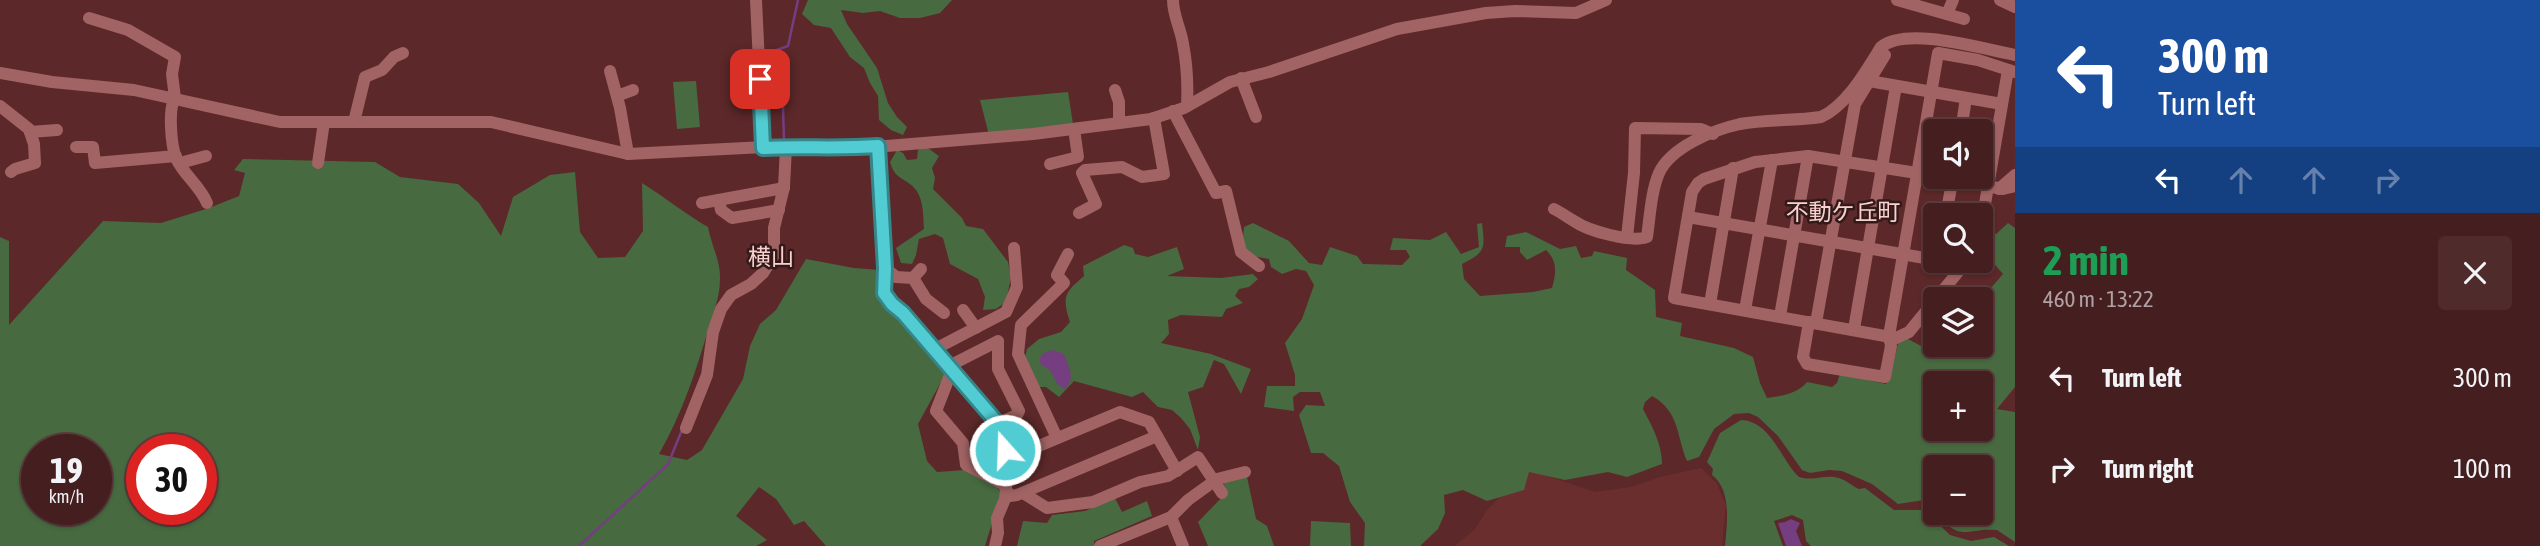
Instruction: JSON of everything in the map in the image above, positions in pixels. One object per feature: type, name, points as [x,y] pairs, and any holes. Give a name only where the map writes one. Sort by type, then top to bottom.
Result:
[{"type":"street","points":[[756,0],[763,148]]},
{"type":"street","points":[[1173,0],[1184,45],[1188,81],[1187,106]]},
{"type":"street","points":[[0,73],[52,82],[134,90],[280,121],[491,122],[628,154],[804,145],[828,149],[978,139],[1154,118],[1187,106],[1230,82],[1269,72],[1396,29],[1514,11],[1571,14],[1588,4],[1606,0]]},
{"type":"street","points":[[1897,0],[1964,19]]},
{"type":"street","points":[[1947,14],[1953,0]]},
{"type":"street","points":[[2000,0],[2015,6]]},
{"type":"street","points":[[89,18],[128,30],[174,57],[172,74],[175,98],[170,116],[178,160],[207,203]]},
{"type":"street","points":[[1902,38],[1889,49],[1854,104],[1831,242],[1803,358],[1807,363],[1885,377],[1891,346],[1889,335],[1938,52],[1978,60],[2012,71],[2002,104],[1994,187],[1986,203]]},
{"type":"street","points":[[1555,209],[1598,232],[1640,240],[1647,237],[1655,187],[1666,162],[1681,148],[1742,124],[1821,117],[1831,113],[1881,47],[1892,40],[1920,38],[2015,55]]},
{"type":"street","points":[[355,122],[365,77],[382,70],[394,57],[403,53]]},
{"type":"street","points":[[610,71],[628,154]]},
{"type":"street","points":[[1241,78],[1256,117]]},
{"type":"street","points":[[1869,81],[2002,104]]},
{"type":"street","points":[[1854,329],[1896,86]]},
{"type":"street","points":[[617,96],[633,90]]},
{"type":"street","points":[[1115,90],[1119,102],[1119,123]]},
{"type":"street","points":[[1963,119],[1966,98]]},
{"type":"street","points":[[0,106],[9,116],[24,124],[30,132],[35,163],[11,172]]},
{"type":"street","points":[[1173,111],[1216,193],[1226,191],[1241,252],[1259,266]]},
{"type":"street","points":[[1079,213],[1096,204],[1082,173],[1085,170],[1122,167],[1142,177],[1164,174],[1154,118]]},
{"type":"street","points":[[318,163],[324,122]]},
{"type":"street","points":[[1627,237],[1634,173],[1635,128],[1701,129],[1713,134]]},
{"type":"street","points":[[1050,164],[1078,157],[1074,129]]},
{"type":"street","points":[[30,132],[57,130]]},
{"type":"street","points":[[878,146],[884,293],[998,423],[1005,460],[1006,489],[997,518],[995,546]]},
{"type":"street","points":[[76,147],[93,147],[95,163],[178,160],[206,156]]},
{"type":"street","points":[[686,428],[708,375],[713,332],[721,309],[731,295],[751,284],[771,264],[774,255],[773,234],[784,188],[786,147]]},
{"type":"street","points":[[1780,316],[1808,156]]},
{"type":"street","points":[[1923,174],[1808,156],[1734,168],[1698,183],[1692,192],[1674,298],[1896,338],[1905,335],[1957,273]]},
{"type":"street","points":[[1745,310],[1772,160]]},
{"type":"street","points":[[1710,304],[1734,168]]},
{"type":"street","points":[[1994,187],[2015,175]]},
{"type":"street","points":[[1994,187],[2015,186]]},
{"type":"street","points":[[702,203],[784,188]]},
{"type":"street","points":[[719,200],[721,210],[732,218],[779,210]]},
{"type":"street","points":[[1688,217],[1923,258]]},
{"type":"street","points":[[934,349],[1006,312],[1017,287],[1014,248]]},
{"type":"street","points":[[1056,438],[1018,354],[1021,325],[1064,284],[1057,275],[1068,254]]},
{"type":"street","points":[[885,268],[896,277],[917,274],[926,299],[944,313]]},
{"type":"street","points":[[963,310],[976,328]]},
{"type":"street","points":[[998,423],[1017,415],[1019,411],[998,369],[998,341],[950,368],[936,411],[962,443],[966,465],[1003,484],[1010,496],[1023,493],[1157,436]]},
{"type":"street","points":[[1005,460],[1120,412],[1149,422],[1177,471]]},
{"type":"street","points":[[1023,493],[1047,508],[1093,502],[1140,482],[1168,476],[1198,457],[1222,493]]},
{"type":"street","points":[[1100,545],[1122,542],[1171,517],[1188,500],[1214,481],[1245,472]]},
{"type":"street","points":[[1171,517],[1182,546]]},
{"type":"shaded area","points":[[1053,350],[1064,354],[1069,368],[1071,377],[1065,389],[1057,384],[1051,372],[1039,361],[1042,354]]},
{"type":"shaded area","points":[[1701,468],[1717,484],[1726,505],[1722,546],[1455,546],[1475,529],[1487,510],[1527,469],[1595,492],[1631,487]]},
{"type":"shaded area","points":[[1791,519],[1800,523],[1796,531],[1802,546],[1786,546],[1778,523]]},
{"type":"green space","points":[[808,0],[952,0],[940,13],[920,18],[900,18],[880,11],[863,13],[841,10],[847,24],[877,68],[888,103],[907,127],[903,135],[891,130],[879,120],[878,96],[864,68],[850,57],[831,28],[814,25],[802,14]]},
{"type":"green space","points":[[696,81],[700,127],[677,129],[673,82]]},
{"type":"green space","points":[[1068,92],[1073,124],[989,135],[980,100]]},
{"type":"green space","points":[[925,146],[939,156],[932,168],[935,178],[933,189],[962,218],[966,226],[983,229],[1008,262],[1011,277],[1006,302],[996,309],[983,310],[985,297],[978,279],[950,264],[943,238],[935,234],[919,239],[912,264],[901,263],[896,248],[924,229],[923,209],[916,190],[895,173],[890,162],[897,150],[903,153],[907,160],[917,159],[918,150]]},
{"type":"green space","points":[[243,159],[375,162],[400,177],[458,184],[479,203],[501,236],[513,197],[550,175],[575,172],[580,232],[598,258],[625,257],[643,231],[642,183],[650,188],[708,227],[720,273],[716,303],[694,376],[682,408],[659,454],[687,460],[702,450],[743,379],[750,346],[760,324],[776,310],[806,259],[880,270],[880,296],[947,371],[918,424],[927,461],[937,472],[965,470],[996,484],[1001,494],[985,546],[826,546],[804,521],[794,525],[776,499],[759,487],[736,516],[767,540],[756,546],[0,546],[0,237],[9,241],[9,325],[103,221],[161,223],[209,208],[239,196],[245,173],[234,170]]},
{"type":"green space","points":[[1253,223],[1289,241],[1309,263],[1322,265],[1330,247],[1357,256],[1363,264],[1402,265],[1410,257],[1406,250],[1390,250],[1393,238],[1430,240],[1446,232],[1461,254],[1479,247],[1477,224],[1482,223],[1482,249],[1462,264],[1464,279],[1480,296],[1552,288],[1555,268],[1550,254],[1546,250],[1527,260],[1520,252],[1520,247],[1505,247],[1507,236],[1526,232],[1560,249],[1576,246],[1581,258],[1592,256],[1594,251],[1627,258],[1626,270],[1655,290],[1656,317],[1682,323],[1680,336],[1734,348],[1753,357],[1767,398],[1794,392],[1807,382],[1832,387],[1837,383],[1840,374],[1886,384],[1891,375],[1898,343],[1908,339],[1923,347],[1923,357],[1993,357],[1994,296],[1992,287],[2003,274],[1993,262],[1993,233],[1996,234],[2008,223],[2015,228],[2015,387],[1997,409],[2015,412],[2015,542],[1997,530],[1965,532],[1948,525],[1993,525],[1993,455],[1923,455],[1923,500],[1898,504],[1872,484],[1842,471],[1810,473],[1802,470],[1778,436],[1758,417],[1749,413],[1734,414],[1714,429],[1699,457],[1687,461],[1668,409],[1652,396],[1645,402],[1643,409],[1658,442],[1662,464],[1627,477],[1608,472],[1565,480],[1529,472],[1524,490],[1487,501],[1463,490],[1444,495],[1445,513],[1438,529],[1420,546],[1364,546],[1365,523],[1350,502],[1339,466],[1323,453],[1311,453],[1299,415],[1306,405],[1325,406],[1320,392],[1300,392],[1293,397],[1294,411],[1264,407],[1267,386],[1295,386],[1295,375],[1285,343],[1302,319],[1314,285],[1306,271],[1296,269],[1282,274],[1271,267],[1269,259],[1252,256],[1242,248],[1244,227]]},
{"type":"green space","points":[[1124,245],[1133,248],[1135,254],[1148,257],[1177,247],[1184,269],[1167,276],[1221,278],[1253,274],[1258,279],[1249,287],[1239,289],[1235,296],[1243,303],[1226,309],[1222,317],[1181,315],[1168,320],[1169,334],[1161,343],[1211,354],[1251,369],[1241,394],[1224,364],[1214,360],[1203,387],[1188,392],[1200,437],[1198,450],[1190,429],[1181,418],[1172,410],[1158,407],[1143,392],[1132,397],[1074,381],[1059,397],[1046,387],[1037,387],[1024,362],[1027,349],[1039,339],[1061,332],[1070,322],[1066,296],[1084,276],[1083,266]]},
{"type":"green space","points":[[1741,420],[1751,422],[1768,434],[1799,477],[1841,479],[1859,489],[1865,488],[1894,510],[1923,510],[1923,525],[1940,525],[1950,535],[1971,541],[1994,537],[2009,546],[1811,546],[1806,541],[1803,520],[1792,515],[1774,521],[1783,546],[1725,546],[1725,498],[1723,489],[1712,475],[1713,469],[1707,462],[1720,433]]},
{"type":"green space","points":[[1247,477],[1256,519],[1267,526],[1274,546],[1208,546],[1198,522],[1227,492],[1223,482]]},
{"type":"green space","points":[[1115,498],[1122,512],[1147,501],[1152,516],[1094,541],[1094,546],[1017,546],[1023,521],[1047,523],[1052,515],[1085,511]]},
{"type":"green space","points":[[1311,521],[1350,523],[1351,546],[1310,546]]},
{"type":"waterway","points":[[784,141],[782,71],[774,51],[788,46],[798,0]]},
{"type":"waterway","points":[[579,546],[668,464],[682,430]]},
{"type":"district","name":"不動ケ丘町","points":[[1843,212]]},
{"type":"district","name":"横山","points":[[771,257]]},
{"type":"route","points":[[760,79],[763,148],[804,145],[850,149],[878,146],[884,293],[1000,426],[1005,450]]}]
